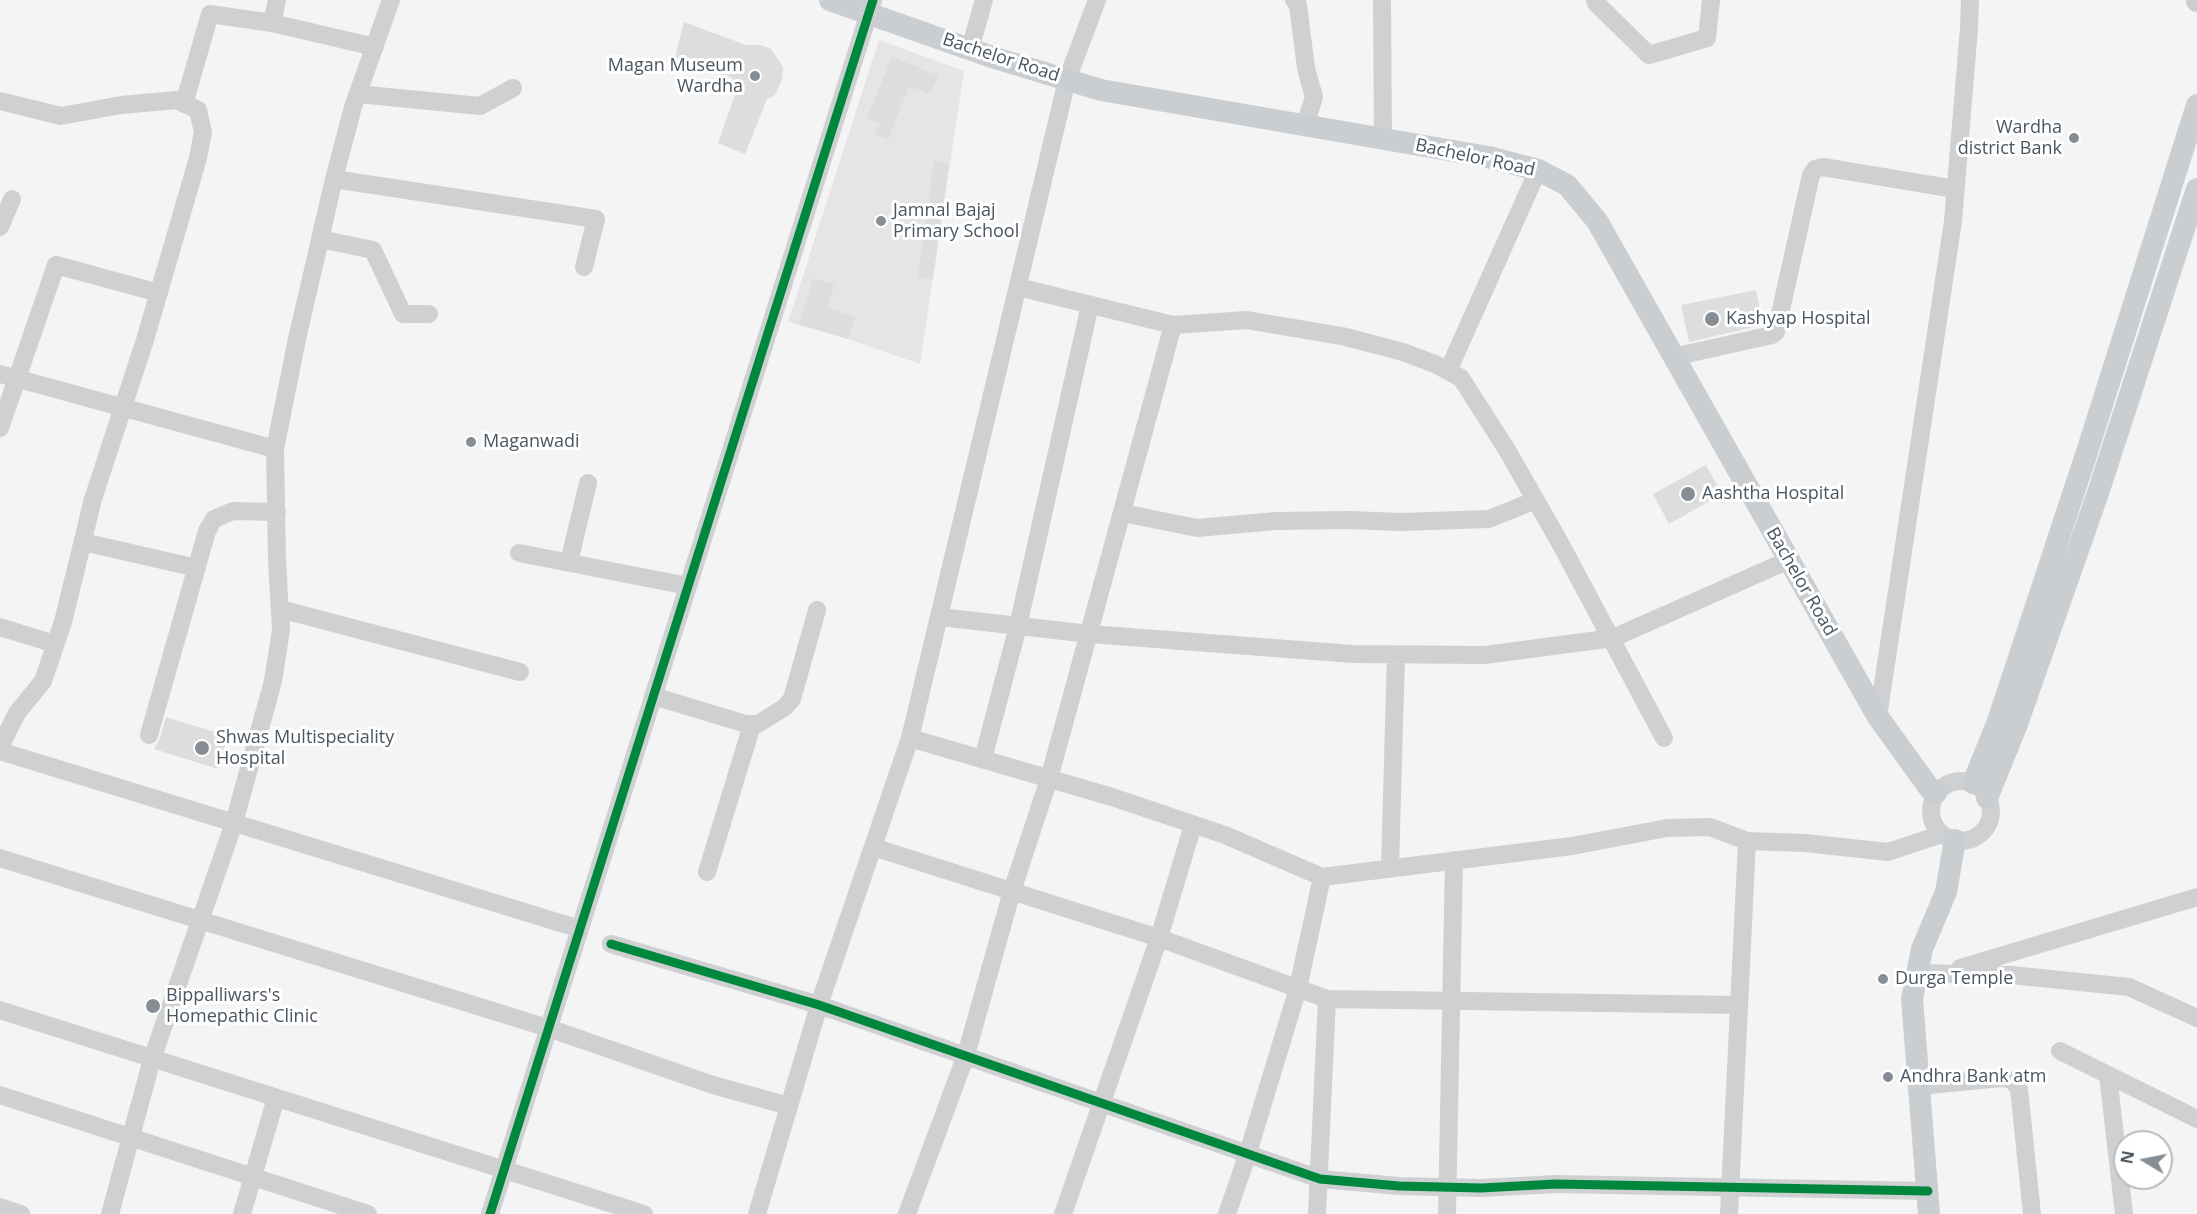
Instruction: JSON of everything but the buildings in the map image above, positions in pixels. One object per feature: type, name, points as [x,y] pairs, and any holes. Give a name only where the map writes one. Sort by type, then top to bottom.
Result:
[{"type":"main road","name":"Bachelor Road","points":[[830,0],[871,7],[970,50],[1101,90],[1488,157],[1538,170],[1567,185],[1597,221],[1878,717],[1930,789],[1936,793]]},
{"type":"main road","points":[[1980,791],[1997,724],[2130,315],[2191,145],[2197,105]]},
{"type":"main road","points":[[1980,791],[2017,724],[2098,493],[2197,189]]},
{"type":"main road","points":[[2130,315],[2153,326]]},
{"type":"main road","points":[[1929,1214],[1912,999],[1922,949],[1946,892],[1949,837]]},
{"type":"street","points":[[273,23],[277,0]]},
{"type":"street","points":[[110,1214],[152,1059],[234,823],[273,681],[281,630],[275,449],[334,179],[358,94],[391,0]]},
{"type":"street","points":[[970,50],[984,0]]},
{"type":"street","points":[[757,1214],[819,1005],[910,738],[1066,80],[1097,0]]},
{"type":"street","points":[[1294,0],[1298,5],[1306,68],[1314,97],[1305,125]]},
{"type":"street","points":[[1382,0],[1383,139]]},
{"type":"street","points":[[1595,0],[1649,55],[1707,38],[1711,0]]},
{"type":"street","points":[[1878,717],[1953,221],[1970,0]]},
{"type":"street","points":[[490,1214],[871,7]]},
{"type":"street","points":[[184,104],[210,14],[273,23],[375,47]]},
{"type":"street","points":[[358,94],[480,106],[513,88]]},
{"type":"street","points":[[0,101],[61,116],[121,105],[177,100],[198,110],[203,132],[198,158],[159,293],[93,499],[44,681],[17,713],[0,749],[580,929]]},
{"type":"street","points":[[1673,357],[1772,335],[1776,332],[1811,175],[1815,169],[1823,167],[1955,189]]},
{"type":"street","points":[[1448,371],[1538,170]]},
{"type":"street","points":[[334,179],[596,219],[584,267]]},
{"type":"street","points":[[0,227],[12,199]]},
{"type":"street","points":[[320,239],[373,250],[403,314],[429,314]]},
{"type":"street","points":[[0,428],[8,377],[56,265],[159,293]]},
{"type":"street","points":[[1018,287],[1173,325],[1247,320],[1332,334],[1403,352],[1461,378],[1536,500],[1613,638],[1664,738]]},
{"type":"street","points":[[983,759],[1018,626],[1090,305]]},
{"type":"street","points":[[907,1214],[966,1055],[1012,891],[1049,779],[1173,325]]},
{"type":"street","points":[[8,377],[275,449]]},
{"type":"street","points":[[569,562],[588,483]]},
{"type":"street","points":[[1123,513],[1197,528],[1276,521],[1489,519],[1536,500]]},
{"type":"street","points":[[149,735],[207,531],[214,519],[232,511],[277,512]]},
{"type":"street","points":[[83,542],[196,568]]},
{"type":"street","points":[[519,553],[688,586]]},
{"type":"street","points":[[940,617],[1090,634],[1353,654],[1485,655],[1613,638],[1789,560]]},
{"type":"street","points":[[280,609],[520,672]]},
{"type":"street","points":[[653,696],[752,725],[758,724],[786,707],[792,699],[817,610]]},
{"type":"street","points":[[0,627],[55,644]]},
{"type":"street","points":[[1390,868],[1396,655]]},
{"type":"street","points":[[707,872],[752,725]]},
{"type":"street","points":[[910,738],[1112,797],[1225,836],[1322,877],[1572,846],[1667,828],[1710,827],[1747,841],[1804,843],[1888,852],[1949,837],[1965,840],[1982,832],[1990,815],[1980,791],[1963,781],[1944,786],[1936,793],[1932,801],[1932,819],[1936,827],[1949,837]]},
{"type":"street","points":[[1063,1214],[1159,938],[1193,825]]},
{"type":"street","points":[[1729,1214],[1747,841]]},
{"type":"street","points":[[873,847],[1159,938],[1327,999],[1738,1005]]},
{"type":"street","points":[[0,858],[548,1028],[713,1085],[789,1106]]},
{"type":"street","points":[[1447,1214],[1454,860]]},
{"type":"street","points":[[1227,1214],[1298,988],[1322,877]]},
{"type":"street","points":[[1943,973],[2197,897]]},
{"type":"street","points":[[611,944],[819,1005],[1320,1179],[1399,1186],[1481,1188],[1556,1184],[1928,1191]]},
{"type":"street","points":[[1917,973],[2011,975],[2129,987],[2197,1018]]},
{"type":"street","points":[[1317,1214],[1327,999]]},
{"type":"street","points":[[0,1010],[644,1214]]},
{"type":"street","points":[[2060,1051],[2197,1119]]},
{"type":"street","points":[[2108,1075],[2124,1214]]},
{"type":"street","points":[[1919,1086],[2002,1078],[2012,1080],[2019,1089],[2032,1214]]},
{"type":"street","points":[[0,1095],[368,1214]]},
{"type":"street","points":[[242,1214],[276,1098]]},
{"type":"street","points":[[0,1208],[21,1214]]},
{"type":"shaded area","name":"Jamnal Bajaj Primary School","points":[[879,40],[964,71],[920,364],[848,339],[788,322]]},
{"type":"cycle path","points":[[490,1214],[873,0]]},
{"type":"cycle path","points":[[611,944],[819,1005],[1320,1179],[1399,1186],[1481,1188],[1556,1184],[1928,1191]]},
{"type":"place","name":"Magan Museum Wardha","points":[[755,76]]},
{"type":"place","name":"Wardha district Bank","points":[[2074,138]]},
{"type":"place","name":"Jamnal Bajaj Primary School","points":[[881,221]]},
{"type":"place","name":"Kashyap Hospital","points":[[1712,319]]},
{"type":"place","name":"Maganwadi","points":[[471,442]]},
{"type":"place","name":"Aashtha Hospital","points":[[1688,494]]},
{"type":"place","name":"Shwas Multispeciality Hospital","points":[[202,748]]},
{"type":"place","name":"Durga Temple","points":[[1883,979]]},
{"type":"place","name":"Bippalliwars's Homepathic Clinic","points":[[153,1006]]},
{"type":"place","name":"Andhra Bank atm","points":[[1888,1077]]}]
